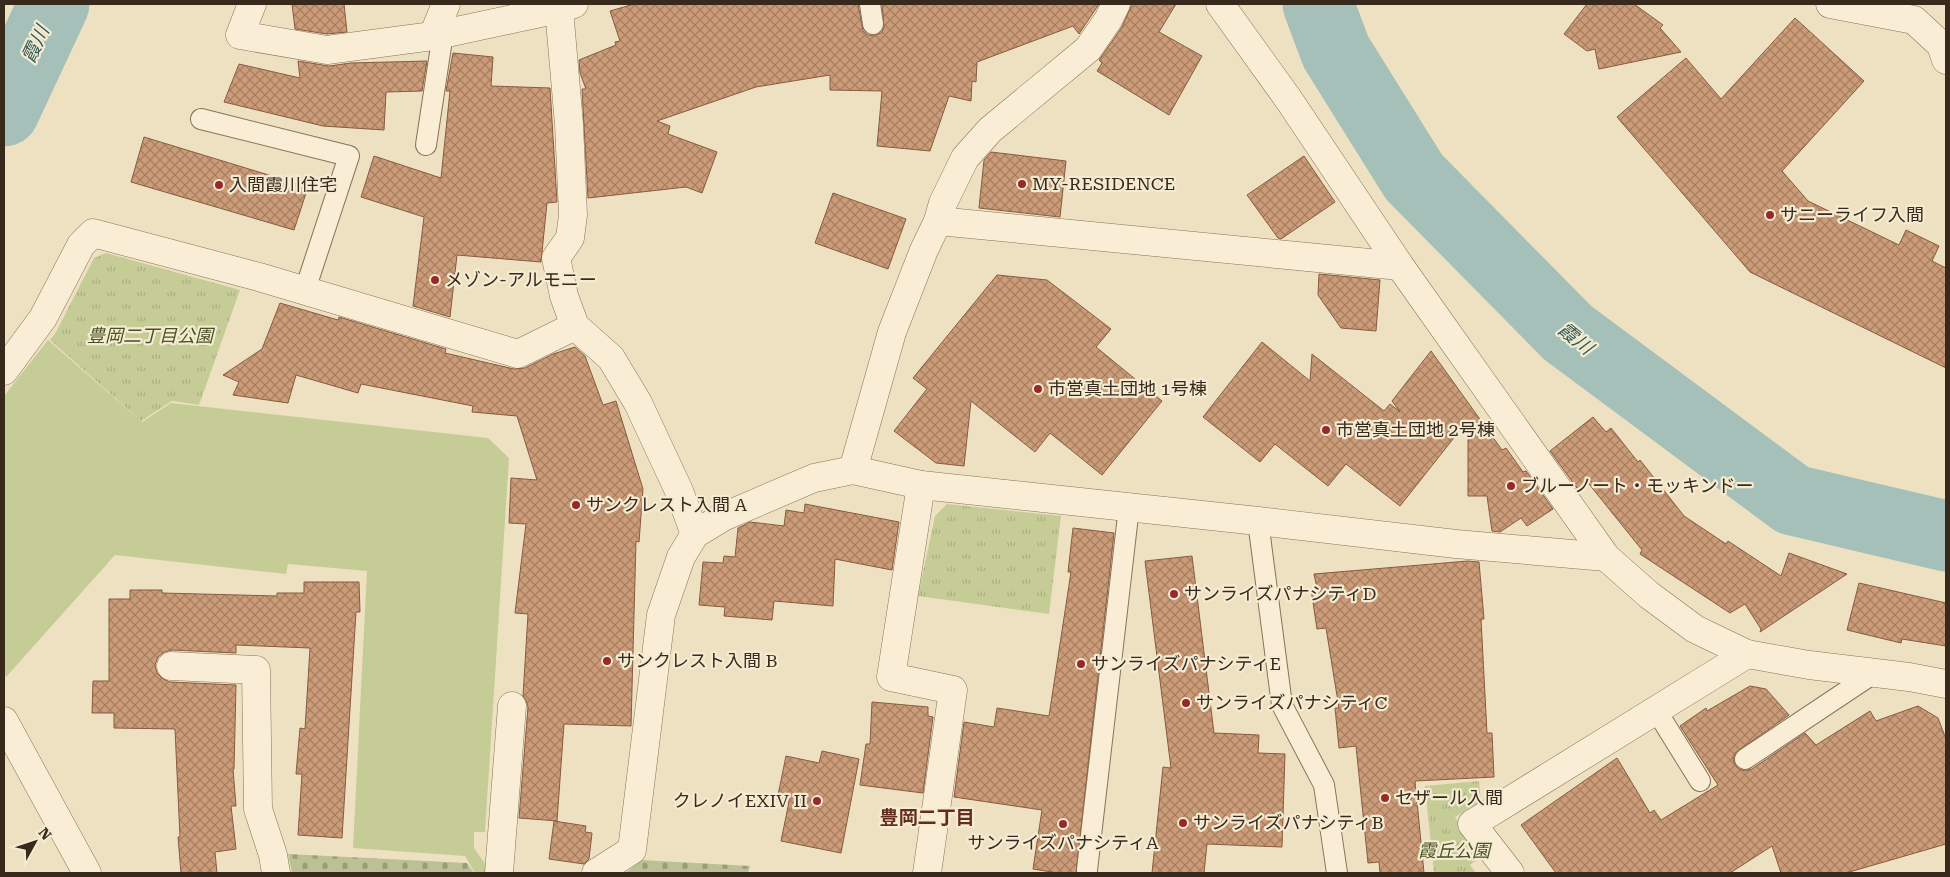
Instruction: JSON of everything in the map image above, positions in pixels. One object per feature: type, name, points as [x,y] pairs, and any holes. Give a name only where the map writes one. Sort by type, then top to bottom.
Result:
[{"type":"street","points":[[252,4],[240,35],[327,50],[438,34],[567,6],[573,215],[570,238],[556,258],[564,296],[575,326],[611,358],[638,403],[679,491],[695,534]]},
{"type":"street","points":[[438,34],[446,4]]},
{"type":"street","points":[[853,470],[892,332],[924,250],[938,221],[943,203],[966,158],[990,130],[1088,49],[1108,20],[1116,4]]},
{"type":"street","points":[[1220,4],[1289,100],[1400,266],[1606,557],[1649,595],[1695,629],[1747,654],[1809,665],[1874,672],[1946,684]]},
{"type":"street","points":[[1830,4],[1914,20],[1944,49]]},
{"type":"street","points":[[938,221],[1400,266]]},
{"type":"street","points":[[4,371],[43,318],[81,245],[93,233],[305,290],[518,354],[575,326]]},
{"type":"street","points":[[596,873],[632,850],[661,615],[680,557],[695,534],[723,517],[814,478],[853,470],[921,486],[1129,507],[1456,544],[1606,557]]},
{"type":"street","points":[[921,486],[891,676],[953,690],[927,873]]},
{"type":"street","points":[[1510,873],[1472,824],[1747,654]]},
{"type":"street","points":[[171,666],[256,670],[258,809],[273,855],[276,873]]},
{"type":"street","points":[[499,873],[512,706]]},
{"type":"street","points":[[4,721],[87,873]]},
{"type":"lane","points":[[870,4],[874,24]]},
{"type":"lane","points":[[426,145],[438,34]]},
{"type":"lane","points":[[201,119],[349,156],[305,290]]},
{"type":"lane","points":[[1087,870],[1129,507]]},
{"type":"lane","points":[[1258,521],[1282,705],[1324,784],[1337,873]]},
{"type":"lane","points":[[1745,759],[1874,672]]},
{"type":"lane","points":[[1656,710],[1700,782]]},
{"type":"green space","name":"豊岡二丁目公園","points":[[106,253],[240,290],[199,405],[172,401],[141,421],[50,340],[56,332],[94,258]]},
{"type":"green space","points":[[48,340],[142,422],[171,403],[488,438],[509,458],[485,832],[474,832],[474,848],[490,871],[475,873],[465,856],[353,848],[367,571],[288,564],[286,574],[115,555],[6,677],[4,673],[4,396]]},
{"type":"green space","points":[[947,504],[1061,516],[1049,614],[918,596],[935,516]]},
{"type":"green space","name":"霞丘公園","points":[[1479,781],[1481,802],[1455,817],[1484,855],[1470,865],[1476,873],[1434,873],[1425,786]]},
{"type":"green space","points":[[288,854],[467,863],[474,873],[292,873]]},
{"type":"green space","points":[[642,860],[750,866],[748,873],[625,873]]},
{"type":"building","points":[[292,4],[344,4],[347,32],[327,34],[295,29]]},
{"type":"building","points":[[634,4],[858,4],[863,31],[868,35],[874,36],[881,33],[884,28],[882,4],[1099,4],[1079,34],[1073,26],[977,62],[976,82],[972,81],[971,101],[949,96],[930,151],[877,146],[882,91],[830,90],[830,75],[756,87],[657,121],[670,126],[668,134],[717,152],[702,193],[686,187],[588,198],[582,89],[586,89],[580,73],[579,60],[616,45],[615,42],[620,41],[610,11]]},
{"type":"building","points":[[1132,4],[1176,4],[1159,32],[1202,56],[1169,115],[1097,71],[1102,63],[1099,60],[1122,27]]},
{"type":"building","points":[[1587,4],[1634,4],[1663,25],[1660,28],[1681,52],[1599,69],[1595,49],[1587,51],[1564,34]]},
{"type":"building","name":"サニーライフ入間","points":[[1795,18],[1864,81],[1782,171],[1808,201],[1899,245],[1906,230],[1939,246],[1932,261],[1946,268],[1946,368],[1750,272],[1617,117],[1686,58],[1721,99]]},
{"type":"building","points":[[453,53],[493,57],[491,86],[550,88],[557,202],[547,203],[541,262],[457,255],[450,317],[413,306],[424,217],[361,197],[374,156],[441,178],[450,91],[446,91]]},
{"type":"building","points":[[298,61],[329,66],[351,63],[427,61],[422,91],[386,92],[384,130],[323,126],[224,102],[239,64],[300,78]]},
{"type":"building","name":"入間霞川住宅","points":[[144,137],[308,187],[294,230],[131,182]]},
{"type":"building","name":"MY-RESIDENCE","points":[[991,152],[1066,161],[1060,217],[979,208],[984,160]]},
{"type":"building","points":[[1304,156],[1335,202],[1281,239],[1278,238],[1247,195]]},
{"type":"building","points":[[833,193],[906,219],[888,269],[815,243]]},
{"type":"building","points":[[1319,274],[1380,280],[1376,331],[1341,328],[1318,295]]},
{"type":"building","name":"市営真土団地 1号棟","points":[[997,275],[1047,280],[1111,329],[1096,347],[1162,401],[1102,475],[1050,433],[1035,452],[971,401],[964,466],[936,463],[894,431],[927,389],[913,378]]},
{"type":"building","points":[[280,303],[338,320],[339,317],[446,349],[445,353],[514,369],[525,368],[553,354],[575,347],[585,356],[603,405],[616,401],[643,489],[639,542],[636,541],[631,726],[564,724],[557,821],[519,818],[528,707],[523,696],[528,614],[515,613],[526,524],[509,523],[511,478],[537,480],[517,416],[472,412],[473,406],[361,384],[358,393],[296,375],[288,403],[233,395],[239,382],[223,375],[262,349]]},
{"type":"building","name":"市営真土団地 2号棟","points":[[1262,342],[1310,381],[1312,354],[1384,411],[1390,404],[1400,412],[1392,401],[1431,351],[1502,450],[1506,448],[1523,472],[1526,471],[1553,509],[1527,526],[1521,518],[1500,532],[1492,531],[1487,496],[1468,496],[1468,420],[1400,506],[1346,464],[1328,486],[1275,444],[1260,462],[1203,417]]},
{"type":"building","points":[[1593,417],[1606,432],[1611,428],[1638,462],[1640,460],[1684,516],[1726,544],[1728,541],[1781,576],[1789,553],[1847,574],[1760,632],[1761,629],[1745,604],[1730,613],[1640,554],[1642,550],[1589,484],[1579,491],[1550,451]]},
{"type":"building","points":[[805,504],[899,522],[892,570],[835,559],[833,606],[774,601],[772,620],[724,616],[725,607],[699,605],[703,562],[723,563],[724,556],[735,557],[738,528],[750,522],[784,526],[786,510],[804,513]]},
{"type":"building","points":[[1073,528],[1114,533],[1076,873],[1058,873],[1033,869],[1042,810],[954,797],[964,722],[994,727],[997,708],[1049,716],[1071,572],[1068,572]]},
{"type":"building","points":[[1192,556],[1214,733],[1259,735],[1258,753],[1285,754],[1282,847],[1207,844],[1204,873],[1152,873],[1163,767],[1171,768],[1145,561]]},
{"type":"building","points":[[1468,561],[1479,562],[1484,619],[1481,619],[1487,733],[1492,733],[1494,777],[1415,781],[1424,873],[1380,873],[1379,862],[1368,863],[1356,746],[1339,748],[1335,708],[1339,708],[1326,628],[1317,629],[1311,589],[1317,588],[1314,574]]},
{"type":"building","points":[[304,582],[359,582],[360,612],[356,612],[342,838],[298,835],[302,774],[296,774],[300,728],[305,729],[310,648],[236,645],[236,653],[172,650],[164,652],[158,657],[155,665],[157,673],[163,679],[170,682],[236,685],[233,769],[236,806],[231,806],[236,849],[215,852],[217,873],[181,873],[175,729],[114,728],[114,713],[92,713],[93,681],[109,681],[109,599],[130,599],[130,590],[162,590],[162,593],[277,596],[277,593],[304,593]]},
{"type":"building","points":[[1859,583],[1946,603],[1946,646],[1902,639],[1901,643],[1847,630]]},
{"type":"building","points":[[1750,686],[1766,689],[1789,715],[1735,753],[1733,759],[1735,765],[1745,771],[1752,769],[1805,733],[1816,745],[1870,711],[1876,721],[1918,706],[1938,718],[1946,739],[1946,844],[1846,873],[1781,873],[1772,846],[1730,873],[1556,873],[1521,825],[1617,758],[1650,813],[1654,810],[1661,820],[1718,785],[1680,726],[1706,708],[1707,711]]},
{"type":"building","points":[[872,702],[928,707],[928,716],[933,717],[923,793],[860,785],[866,744],[870,744]]},
{"type":"building","name":"クレノイEXIV II","points":[[822,751],[859,759],[841,853],[781,841],[789,802],[777,800],[786,756],[819,763]]},
{"type":"building","points":[[554,821],[586,826],[585,832],[592,833],[589,859],[584,864],[549,859]]},
{"type":"waterway","name":"霞川","points":[[4,111],[54,4]]},
{"type":"waterway","name":"霞川","points":[[1318,4],[1336,52],[1414,177],[1568,333],[1793,500],[1946,536]]},
{"type":"place","name":"MY-RESIDENCE","points":[[1022,184]]},
{"type":"place","name":"入間霞川住宅","points":[[219,185]]},
{"type":"place","name":"サニーライフ入間","points":[[1770,215]]},
{"type":"place","name":"メゾン-アルモニー","points":[[435,280]]},
{"type":"place","name":"市営真土団地 1号棟","points":[[1038,389]]},
{"type":"place","name":"市営真土団地 2号棟","points":[[1326,430]]},
{"type":"place","name":"ブルーノート・モッキンドー","points":[[1511,486]]},
{"type":"place","name":"サンクレスト入間 A","points":[[576,505]]},
{"type":"place","name":"サンライズパナシティD","points":[[1174,594]]},
{"type":"place","name":"サンクレスト入間 B","points":[[607,661]]},
{"type":"place","name":"サンライズパナシティE","points":[[1081,664]]},
{"type":"place","name":"サンライズパナシティC","points":[[1186,703]]},
{"type":"place","name":"セザール入間","points":[[1385,798]]},
{"type":"place","name":"クレノイEXIV II","points":[[817,801]]},
{"type":"place","name":"サンライズパナシティB","points":[[1183,823]]},
{"type":"place","name":"サンライズパナシティA","points":[[1063,824]]},
{"type":"district","name":"豊岡二丁目","points":[[927,817]]}]
